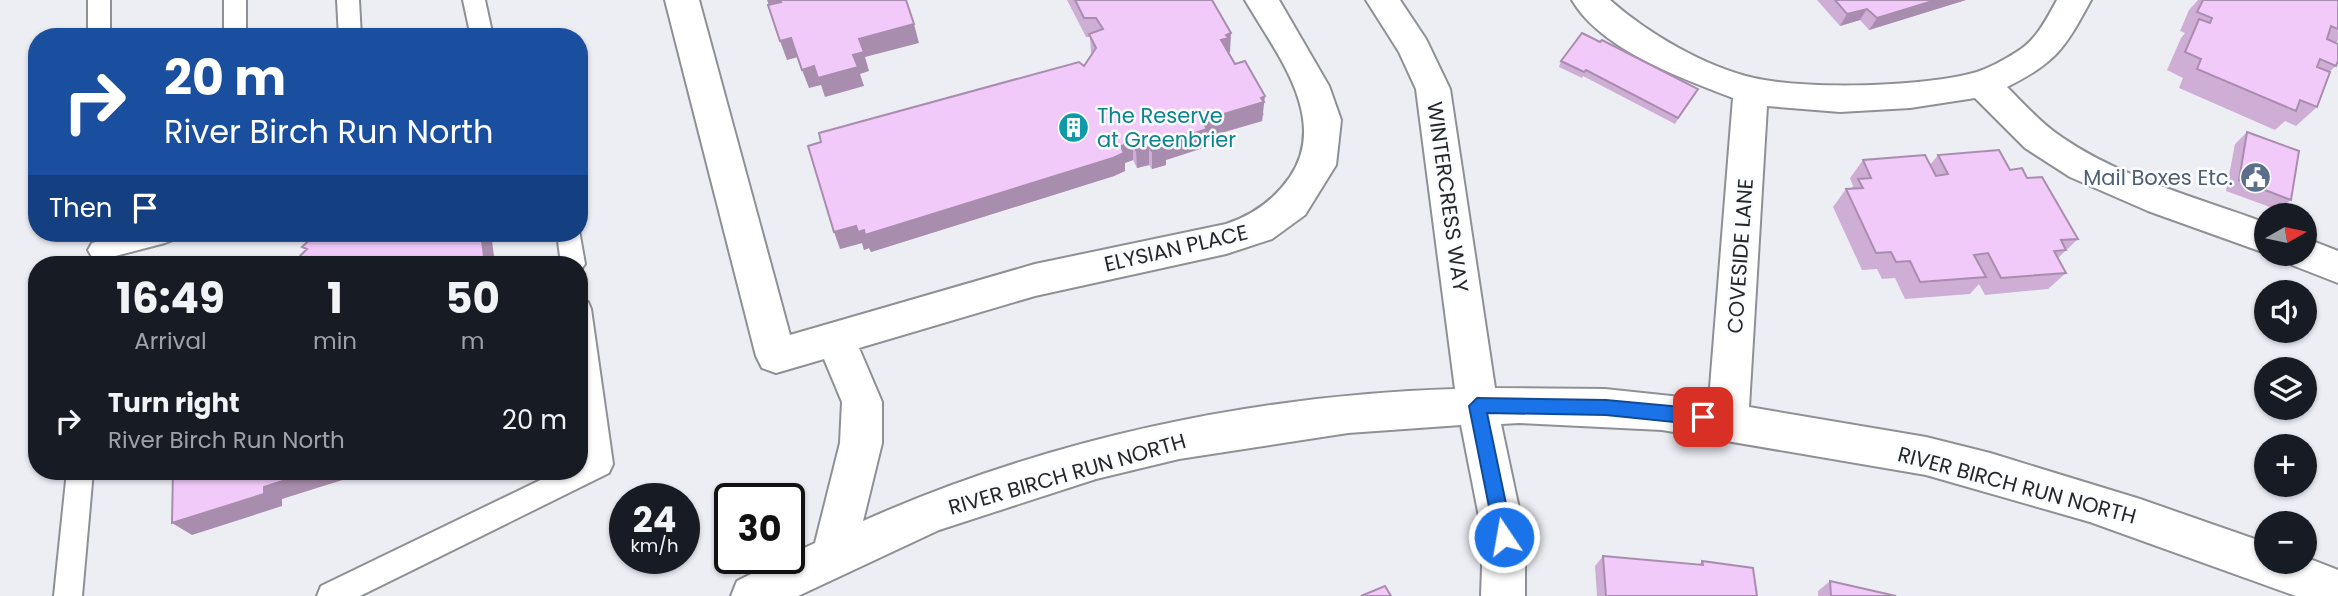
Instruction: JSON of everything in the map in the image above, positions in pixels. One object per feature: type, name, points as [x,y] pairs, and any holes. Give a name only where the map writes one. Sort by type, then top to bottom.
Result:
[{"type":"street","name":"ELYSIAN PLACE","points":[[682,0],[776,356],[1035,279],[1226,239],[1259,228],[1292,204],[1318,165],[1323,120],[1312,86],[1262,0]]},
{"type":"street","name":"WINTERCRESS WAY","points":[[1383,0],[1414,48],[1433,89],[1477,406],[1504,537],[1503,596]]},
{"type":"street","points":[[1589,0],[1624,32],[1687,66],[1751,91],[1840,99],[1910,95],[1983,84],[2029,61],[2053,39],[2074,0]]},
{"type":"street","points":[[1983,84],[2013,116],[2056,152],[2094,172],[2254,234]]},
{"type":"street","name":"COVESIDE LANE","points":[[1728,421],[1751,91]]},
{"type":"street","points":[[2317,259],[2338,267]]},
{"type":"street","points":[[833,556],[861,443],[862,402],[835,338]]},
{"type":"street","name":"RIVER BIRCH RUN NORTH","points":[[753,596],[833,556],[934,512],[1153,445],[1317,418],[1477,406],[1606,407],[1728,421],[1937,459],[2088,500],[2338,591]]},
{"type":"lane","points":[[99,0],[99,28]]},
{"type":"lane","points":[[234,28],[235,0]]},
{"type":"lane","points":[[348,0],[350,28]]},
{"type":"lane","points":[[474,0],[480,28]]},
{"type":"lane","points":[[100,249],[128,242]]},
{"type":"lane","points":[[588,375],[600,464],[588,470]]},
{"type":"lane","points":[[68,596],[79,480]]},
{"type":"lane","points":[[331,596],[567,480]]},
{"type":"building","points":[[780,0],[906,0],[914,24],[859,39],[864,52],[853,55],[858,67],[818,78],[814,66],[802,70],[791,38],[780,41],[768,5],[781,2]]},
{"type":"building","name":"The Reserve at Greenbrier","points":[[1075,0],[1212,0],[1231,33],[1226,35],[1229,38],[1221,40],[1235,64],[1245,61],[1265,96],[1261,98],[1264,102],[1220,115],[1222,118],[1204,124],[1207,129],[1164,143],[1166,146],[1152,151],[1149,147],[1136,150],[1133,142],[1121,146],[1124,153],[1113,158],[865,235],[864,230],[858,232],[856,226],[834,232],[808,146],[821,142],[819,133],[1079,62],[1084,66],[1096,48],[1089,34],[1103,29],[1096,18],[1084,18]]},
{"type":"building","points":[[1835,0],[1936,0],[1877,18],[1867,9],[1847,14]]},
{"type":"building","points":[[2203,0],[2338,0],[2338,29],[2331,26],[2327,39],[2338,44],[2338,61],[2336,66],[2320,59],[2317,67],[2330,72],[2317,107],[2300,100],[2296,111],[2197,69],[2201,59],[2185,52],[2199,19],[2210,23],[2212,18],[2197,12]]},
{"type":"building","points":[[1582,33],[1600,42],[1602,40],[1698,89],[1678,118],[1586,70],[1584,72],[1561,61]]},
{"type":"building","points":[[2247,132],[2299,151],[2291,200],[2239,180]]},
{"type":"building","points":[[1999,150],[2010,170],[2022,168],[2027,178],[2042,177],[2078,239],[2061,240],[2066,250],[2054,251],[2066,273],[2001,278],[1988,253],[1974,255],[1986,277],[1920,282],[1910,261],[1896,262],[1891,252],[1876,253],[1846,189],[1863,188],[1858,179],[1871,178],[1863,160],[1925,155],[1936,176],[1948,174],[1938,155]]},
{"type":"building","points":[[307,242],[482,242],[484,256],[300,256],[307,249],[302,247]]},
{"type":"building","points":[[173,480],[286,480],[264,487],[264,494],[172,523]]},
{"type":"building","points":[[1603,556],[1703,565],[1702,561],[1753,568],[1757,596],[1606,596]]},
{"type":"building","points":[[1830,581],[1896,596],[1831,596]]},
{"type":"building","points":[[1385,586],[1391,596],[1361,596]]},
{"type":"place","name":"The Reserve at Greenbrier","points":[[1074,127]]},
{"type":"place","name":"Mail Boxes Etc.","points":[[2256,177]]},
{"type":"route","points":[[1504,537],[1477,406],[1606,407],[1703,417]]}]
